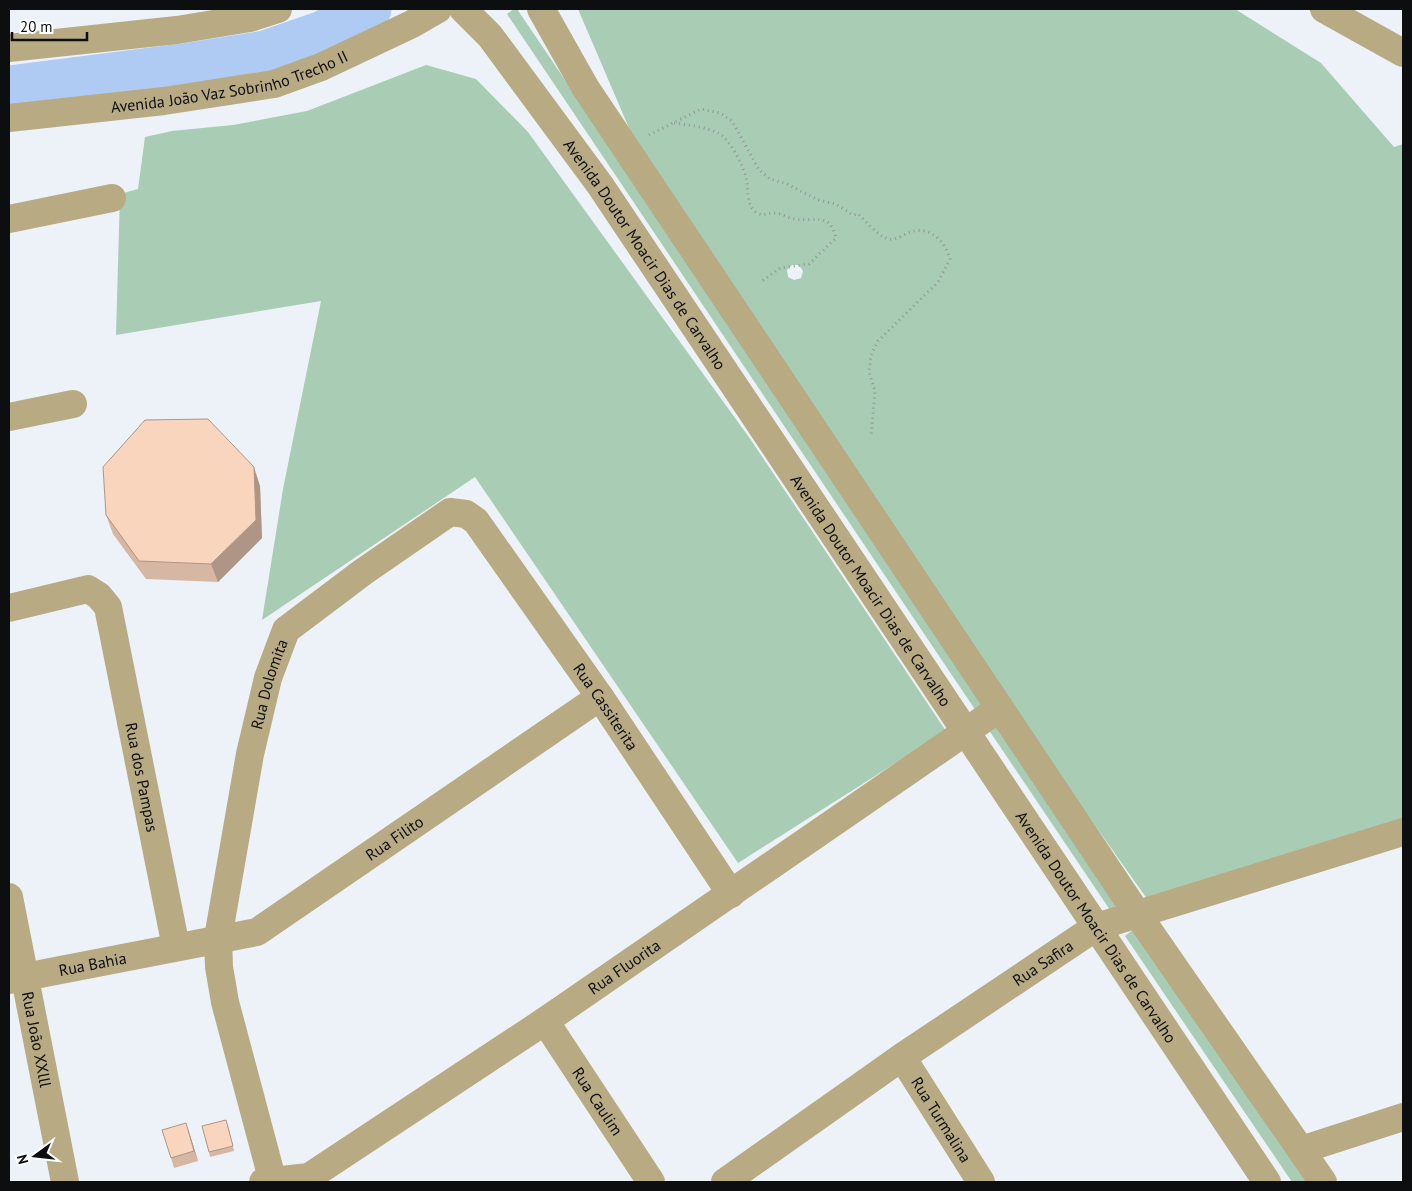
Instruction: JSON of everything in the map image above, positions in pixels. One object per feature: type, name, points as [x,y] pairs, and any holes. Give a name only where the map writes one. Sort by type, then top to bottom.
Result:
[{"type":"street","points":[[9,48],[177,30],[250,18],[278,9]]},
{"type":"street","name":"Avenida João Vaz Sobrinho Trecho II","points":[[9,118],[182,98],[274,84],[321,67],[412,24],[438,9]]},
{"type":"street","name":"Avenida Doutor Moacir Dias de Carvalho","points":[[463,9],[490,36],[594,177],[1267,1182]]},
{"type":"street","points":[[541,9],[585,87],[1138,915],[1323,1182]]},
{"type":"street","points":[[1324,9],[1403,54]]},
{"type":"street","points":[[9,218],[112,198]]},
{"type":"street","points":[[663,280],[697,255]]},
{"type":"street","points":[[9,417],[73,404]]},
{"type":"street","name":"Rua Dolomita","points":[[218,938],[250,754],[268,678],[286,630],[362,572],[450,512],[466,514],[476,521]]},
{"type":"street","name":"Rua Cassiterita","points":[[476,521],[600,697],[731,894]]},
{"type":"street","name":"Rua dos Pampas","points":[[9,608],[88,589],[100,596],[108,607],[176,947]]},
{"type":"street","name":"Rua Filito","points":[[176,947],[257,932],[600,697]]},
{"type":"street","name":"Rua Fluorita","points":[[269,1181],[287,1181],[308,1177],[545,1021],[967,733],[1000,708]]},
{"type":"street","name":"Rua Safira","points":[[725,1182],[902,1057],[1096,927],[1403,832]]},
{"type":"street","name":"Rua João XXlll","points":[[9,897],[16,978],[65,1182]]},
{"type":"street","points":[[218,938],[219,967],[225,1002],[269,1181]]},
{"type":"street","name":"Rua Bahia","points":[[16,978],[176,947]]},
{"type":"street","name":"Rua Caulim","points":[[545,1021],[651,1182]]},
{"type":"street","name":"Rua Turmalina","points":[[902,1057],[981,1182]]},
{"type":"street","points":[[1301,1150],[1403,1117]]},
{"type":"path","points":[[643,138],[701,109],[720,113],[732,121],[759,170],[770,179],[788,184],[818,200],[836,204],[853,215],[858,214],[886,239],[892,240],[914,231],[925,231],[938,238],[947,248],[950,259],[938,282],[878,341],[871,355],[868,372],[875,392],[871,436]]},
{"type":"path","points":[[673,122],[718,133],[726,139],[733,148],[746,175],[746,190],[752,208],[756,212],[763,215],[775,213],[794,219],[821,218],[831,226],[836,238],[809,264],[805,266],[787,265],[762,281]]},
{"type":"green space","points":[[517,9],[1121,902],[1110,910],[507,14]]},
{"type":"green space","points":[[578,9],[1235,9],[1321,63],[1394,147],[1403,144],[1403,823],[1150,903],[1011,707],[635,142]],"holes":[[[792,265],[799,265],[803,271],[801,278],[794,280],[788,277],[787,270]]]},
{"type":"green space","points":[[426,65],[476,79],[528,132],[751,440],[946,731],[738,863],[475,477],[262,620],[283,489],[321,301],[116,335],[120,194],[138,189],[145,137],[172,131],[233,125],[307,111]]},
{"type":"green space","points":[[1139,925],[1312,1182],[1292,1182],[1125,936]]},
{"type":"building","points":[[208,419],[254,467],[256,520],[211,564],[139,561],[106,515],[103,467],[145,420]]},
{"type":"building","points":[[226,1120],[233,1146],[209,1152],[202,1126]]},
{"type":"building","points":[[186,1123],[194,1151],[171,1158],[162,1130]]},
{"type":"waterway","points":[[9,88],[190,65],[265,53],[323,33],[369,9]]}]
